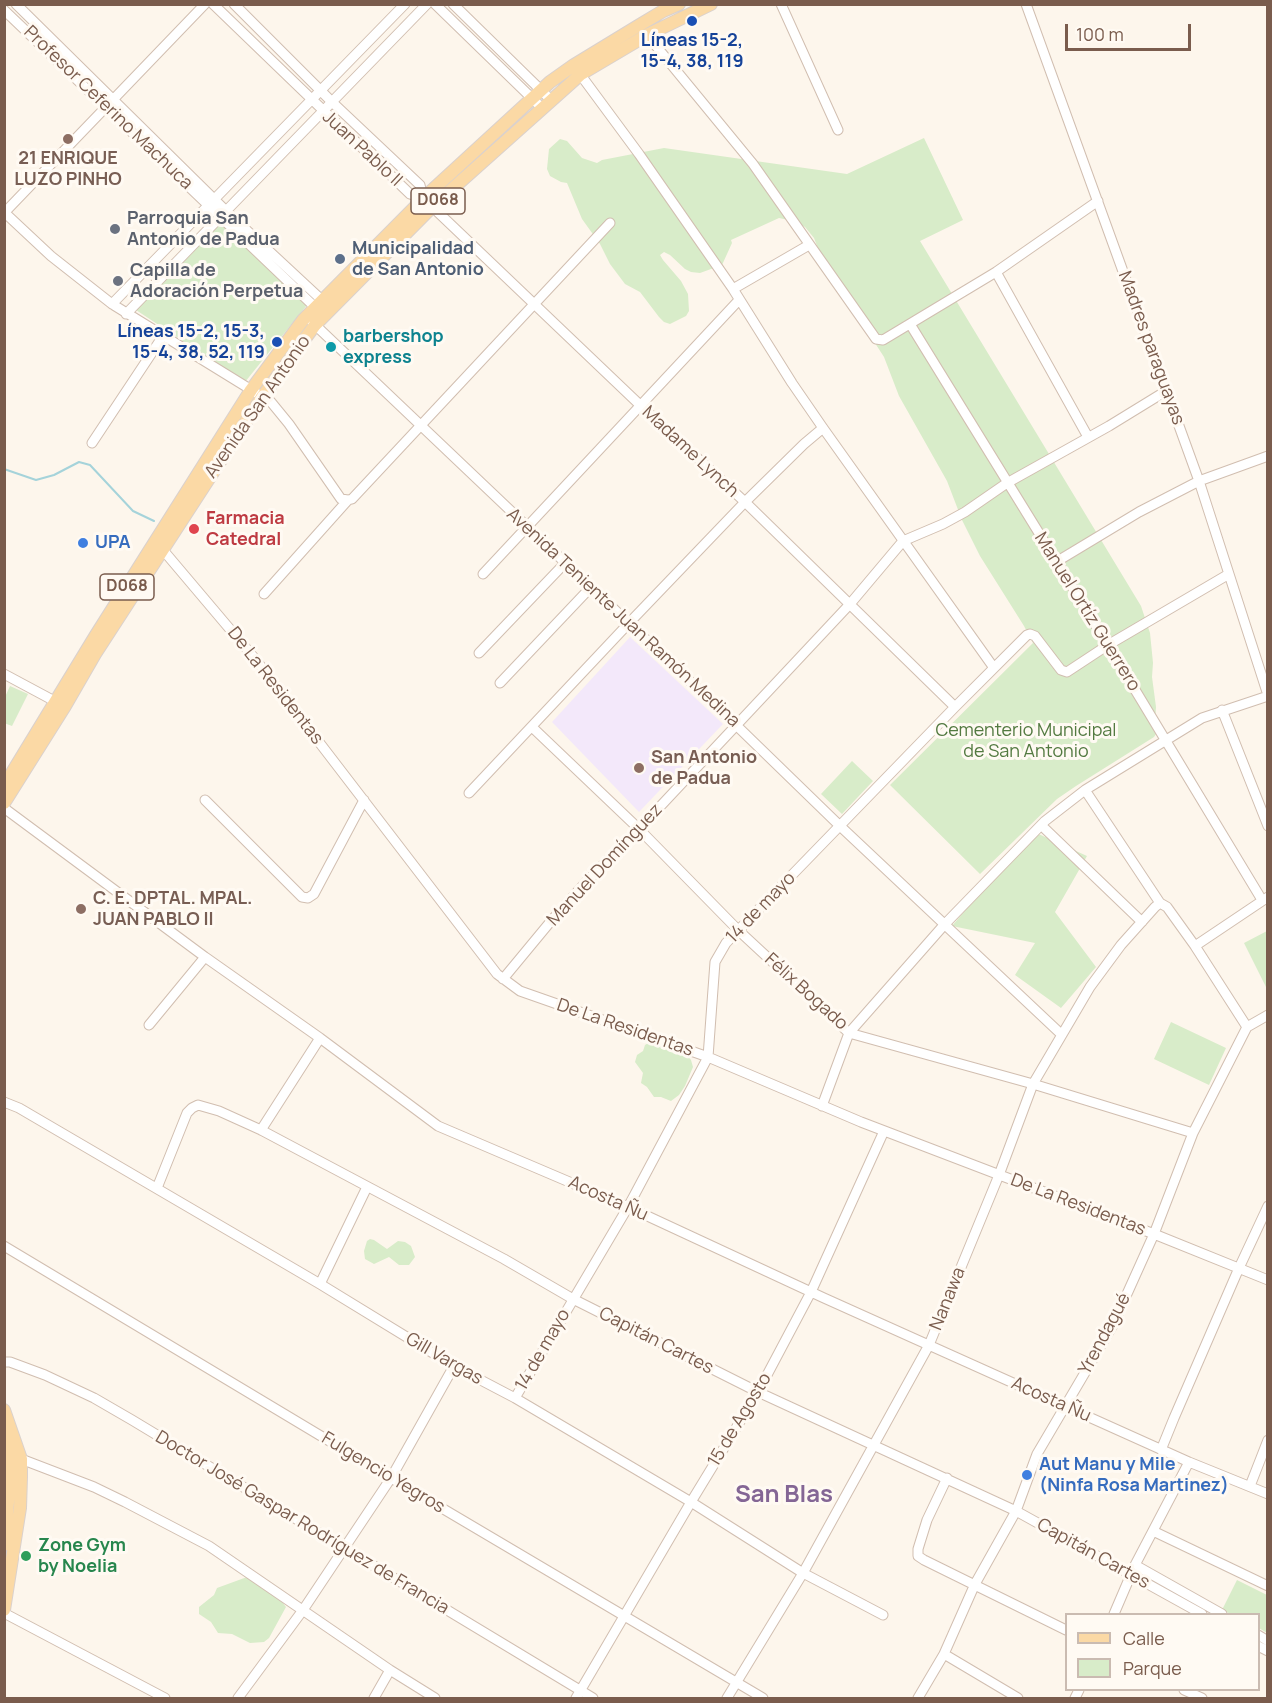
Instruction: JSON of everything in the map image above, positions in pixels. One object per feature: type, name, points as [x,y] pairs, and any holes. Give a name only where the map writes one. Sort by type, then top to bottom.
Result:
[{"type":"main road","name":"Avenida San Antonio","points":[[4,786],[95,654],[158,547],[256,393],[283,345],[319,313],[428,203],[542,99],[660,8],[679,4]]},
{"type":"main road","name":"Avenida San Antonio","points":[[577,70],[711,4]]},
{"type":"main road","name":"Avenida San Antonio","points":[[4,803],[60,704]]},
{"type":"main road","points":[[4,1410],[21,1459],[4,1545]]},
{"type":"main road","points":[[4,1437],[12,1459],[4,1611]]},
{"type":"street","name":"Profesor Ceferino Machuca","points":[[16,4],[110,103],[223,213],[319,313]]},
{"type":"street","points":[[205,4],[5,212],[51,256],[112,304],[271,402],[289,424],[340,499],[348,500]]},
{"type":"street","name":"Juan Pablo II","points":[[213,4],[322,112],[410,194],[428,203]]},
{"type":"street","name":"Juan Pablo II","points":[[234,4],[332,102],[420,184],[428,203]]},
{"type":"street","points":[[112,304],[405,4]]},
{"type":"street","points":[[126,314],[428,4]]},
{"type":"street","points":[[435,4],[542,99]]},
{"type":"street","points":[[453,4],[542,99]]},
{"type":"street","points":[[781,4],[837,130]]},
{"type":"street","name":"Madres paraguayas","points":[[1026,4],[1199,481],[1268,695]]},
{"type":"street","points":[[660,8],[673,22]]},
{"type":"street","name":"Profesor Ceferino Machuca","points":[[4,9],[110,103]]},
{"type":"street","points":[[647,35],[753,164],[876,339],[883,340],[996,272],[1098,201]]},
{"type":"street","points":[[577,70],[733,289],[823,428],[994,668]]},
{"type":"street","name":"Madame Lynch","points":[[428,203],[745,502],[955,707]]},
{"type":"street","points":[[264,594],[348,500],[352,499],[610,223]]},
{"type":"street","points":[[172,244],[181,257]]},
{"type":"street","points":[[733,289],[809,245]]},
{"type":"street","points":[[996,272],[1088,437]]},
{"type":"street","points":[[483,574],[739,300]]},
{"type":"street","name":"Avenida Teniente Juan Ramón Medina","points":[[319,313],[420,425],[1061,1034]]},
{"type":"street","name":"Manuel Ortíz Guerrero","points":[[910,324],[1265,899]]},
{"type":"street","points":[[92,443],[163,336]]},
{"type":"street","points":[[903,541],[965,512],[1007,483],[1166,392]]},
{"type":"street","points":[[469,794],[745,502],[823,428]]},
{"type":"street","points":[[1056,562],[1139,512],[1199,481],[1268,456]]},
{"type":"street","name":"Manuel Domínguez","points":[[503,979],[573,897],[737,726],[850,604],[903,541]]},
{"type":"street","name":"De La Residentas","points":[[158,547],[256,660],[483,956],[503,979],[520,991],[708,1057],[884,1131],[1268,1280]]},
{"type":"street","points":[[479,653],[565,563]]},
{"type":"street","points":[[1108,645],[1229,574]]},
{"type":"street","points":[[500,683],[591,587]]},
{"type":"street","name":"14 de mayo","points":[[515,1398],[628,1207],[708,1057],[715,962],[726,943],[1027,635],[1035,636],[1065,672],[1108,645]]},
{"type":"street","points":[[4,674],[60,704]]},
{"type":"street","points":[[822,1106],[849,1033],[944,925],[1041,825],[1085,790],[1202,718],[1268,695]]},
{"type":"street","points":[[1222,710],[1268,826]]},
{"type":"street","name":"Félix Bogado","points":[[532,727],[639,829],[738,930],[849,1033],[1033,1084],[1193,1133]]},
{"type":"street","points":[[1085,790],[1162,904],[1195,946],[1247,1027],[1268,1015]]},
{"type":"street","points":[[205,800],[302,897],[308,898],[314,894],[364,800]]},
{"type":"street","name":"Acosta Ñu","points":[[4,808],[438,1126],[628,1207],[1161,1450],[1268,1494]]},
{"type":"street","points":[[1041,825],[1142,922]]},
{"type":"street","points":[[1195,946],[1265,899]]},
{"type":"street","name":"Nanawa","points":[[728,1698],[802,1573],[929,1345],[999,1175],[1033,1084],[1090,987],[1121,945],[1155,907],[1162,904]]},
{"type":"street","points":[[149,1025],[205,957]]},
{"type":"street","name":"Yrendagué","points":[[918,1698],[944,1654],[975,1584],[1016,1511],[1037,1454],[1113,1325],[1154,1234],[1193,1133],[1247,1027]]},
{"type":"street","points":[[261,1130],[320,1038]]},
{"type":"street","name":"Gill Vargas","points":[[4,1102],[19,1108],[157,1188],[454,1366],[515,1398],[691,1502],[802,1573],[883,1616]]},
{"type":"street","name":"Capitán Cartes","points":[[157,1188],[192,1108],[198,1105],[219,1111],[261,1130],[504,1259],[573,1299],[758,1392],[1016,1511],[1200,1613]]},
{"type":"street","name":"15 de Agosto","points":[[578,1695],[758,1392],[811,1292],[884,1131]]},
{"type":"street","points":[[320,1284],[367,1187]]},
{"type":"street","points":[[1161,1450],[1268,1206]]},
{"type":"street","name":"Fulgencio Yegros","points":[[4,1246],[763,1698]]},
{"type":"street","name":"Doctor José Gaspar Rodríguez de Francia","points":[[4,1362],[10,1362],[45,1375],[94,1398],[344,1549],[578,1695],[593,1698]]},
{"type":"street","points":[[238,1698],[303,1610],[391,1478],[454,1366]]},
{"type":"street","points":[[1250,1486],[1268,1440]]},
{"type":"street","points":[[21,1459],[94,1487],[209,1546],[390,1670],[435,1698]]},
{"type":"street","points":[[1114,1613],[1135,1565],[1189,1462]]},
{"type":"street","points":[[946,1478],[927,1520],[918,1556],[1065,1629]]},
{"type":"street","points":[[1153,1531],[1268,1586]]},
{"type":"street","name":"Capitán Cartes","points":[[1135,1565],[1220,1613]]},
{"type":"street","points":[[4,1611],[165,1698]]},
{"type":"street","points":[[944,1654],[1018,1698]]},
{"type":"street","points":[[374,1698],[390,1670]]},
{"type":"street","points":[[1188,1691],[1202,1698]]},
{"type":"shaded area","name":"San Antonio de Padua","points":[[630,637],[723,724],[639,812],[552,722]]},
{"type":"green space","name":"Cementerio Municipal de San Antonio","points":[[924,138],[963,220],[920,241],[1141,606],[1150,633],[1153,663],[1152,677],[1156,707],[1155,722],[1152,728],[1156,734],[1154,737],[1057,799],[980,874],[890,785],[1033,643],[980,556],[962,520],[947,481],[899,396],[884,357],[824,264],[814,238],[805,227],[779,218],[731,240],[732,243],[722,265],[700,273],[685,269],[664,252],[660,255],[681,281],[688,294],[689,311],[686,316],[670,324],[659,317],[640,292],[625,284],[582,219],[567,183],[550,176],[547,169],[549,149],[560,139],[567,141],[582,158],[597,163],[602,160],[664,148],[847,174]]},
{"type":"green space","points":[[220,222],[307,305],[245,382],[136,310]]},
{"type":"green space","points":[[10,686],[28,694],[12,726],[4,723],[5,697]]},
{"type":"green space","points":[[852,761],[873,781],[842,814],[821,794]]},
{"type":"green space","points":[[1032,831],[1087,856],[1055,912],[1096,967],[1061,1008],[1015,975],[1035,943],[952,926]]},
{"type":"green space","points":[[1267,931],[1267,989],[1244,943]]},
{"type":"green space","points":[[1171,1022],[1226,1048],[1209,1085],[1154,1059]]},
{"type":"green space","points":[[650,1042],[677,1052],[684,1052],[691,1060],[693,1067],[685,1086],[671,1101],[654,1097],[641,1083],[643,1073],[635,1062],[637,1055]]},
{"type":"green space","points":[[370,1239],[387,1249],[398,1241],[405,1242],[411,1246],[415,1257],[409,1265],[399,1265],[389,1257],[374,1264],[365,1259],[364,1251]]},
{"type":"green space","points":[[247,1577],[272,1589],[286,1607],[269,1638],[264,1642],[250,1643],[232,1634],[218,1633],[211,1622],[199,1614],[199,1607],[214,1595],[217,1588]]},
{"type":"green space","points":[[1237,1580],[1267,1595],[1267,1633],[1260,1629],[1260,1613],[1229,1613],[1222,1610]]},
{"type":"waterway","points":[[4,469],[36,480],[54,475],[79,462],[90,465],[133,511],[154,521]]},
{"type":"place","name":"Líneas 15-2, 15-4, 38, 119","points":[[692,21]]},
{"type":"place","name":"21 ENRIQUE LUZO PINHO","points":[[68,139]]},
{"type":"place","name":"Parroquia San Antonio de Padua","points":[[115,229]]},
{"type":"place","name":"Municipalidad de San Antonio","points":[[340,259]]},
{"type":"place","name":"Capilla de Adoración Perpetua","points":[[118,281]]},
{"type":"place","name":"Líneas 15-2, 15-3, 15-4, 38, 52, 119","points":[[277,342]]},
{"type":"place","name":"barbershop express","points":[[331,347]]},
{"type":"place","name":"Farmacia Catedral","points":[[194,529]]},
{"type":"place","name":"UPA","points":[[83,543]]},
{"type":"place","name":"San Antonio de Padua","points":[[639,768]]},
{"type":"place","name":"C. E. DPTAL. MPAL. JUAN PABLO II","points":[[81,909]]},
{"type":"place","name":"Aut Manu y Mile (Ninfa Rosa Martinez)","points":[[1027,1475]]},
{"type":"place","name":"Zone Gym by Noelia","points":[[26,1556]]},
{"type":"district","name":"San Blas","points":[[784,1495]]}]
